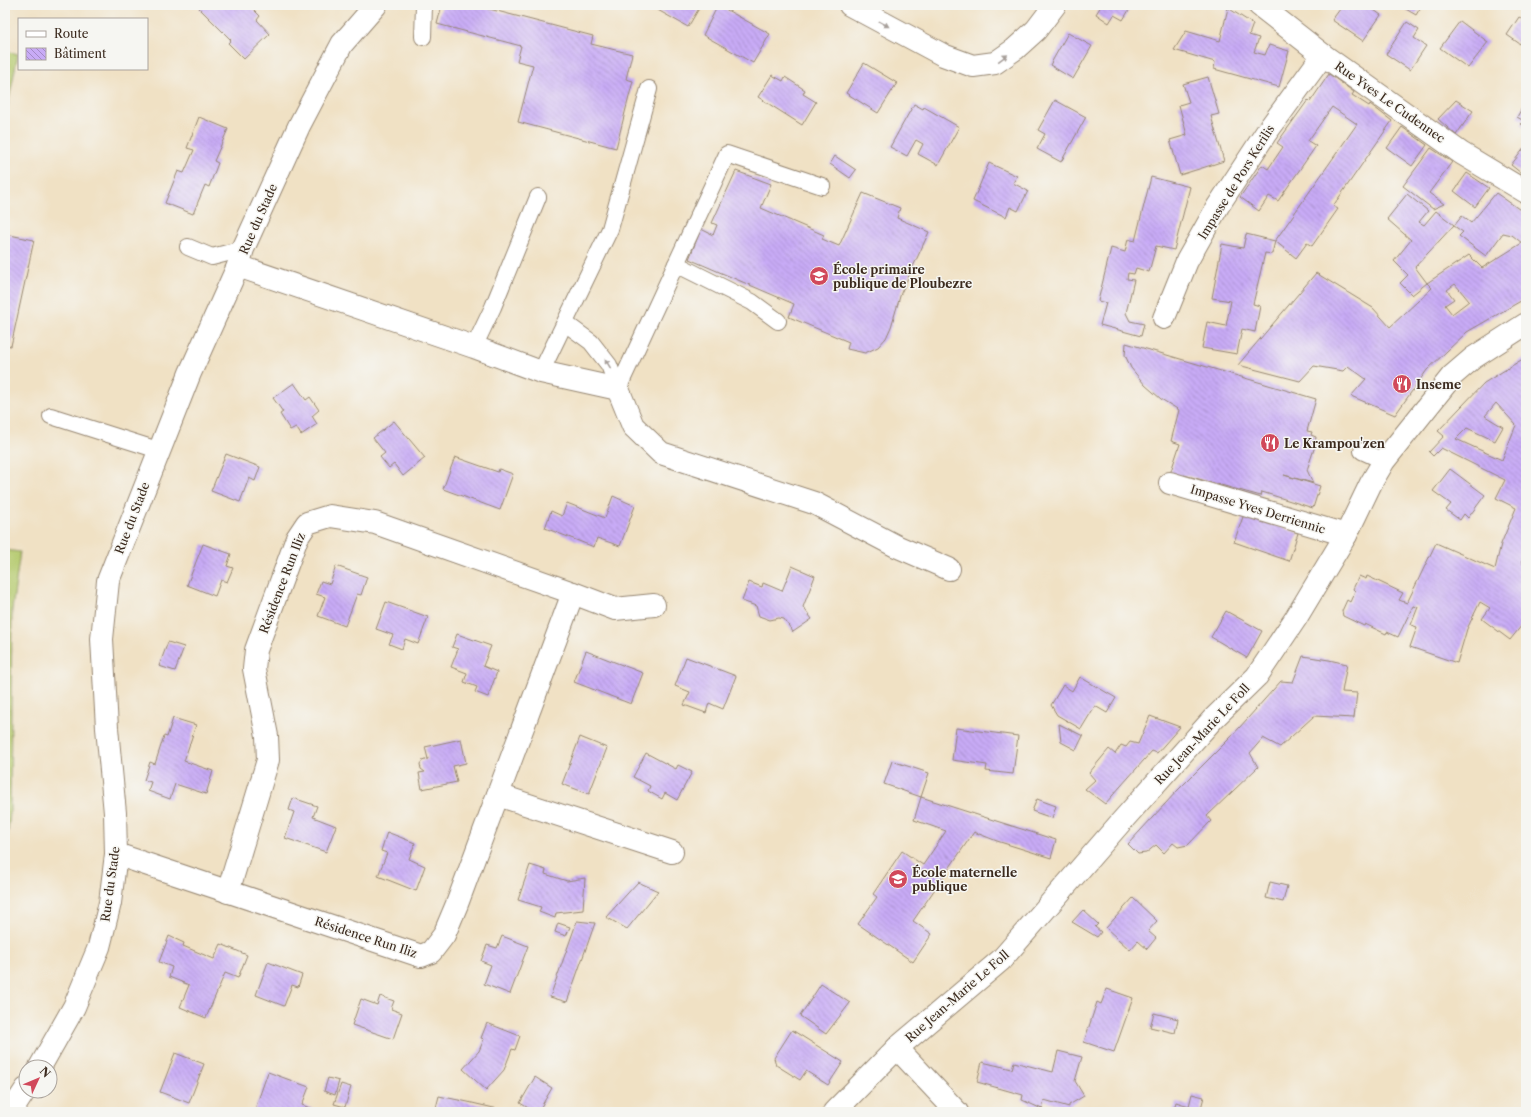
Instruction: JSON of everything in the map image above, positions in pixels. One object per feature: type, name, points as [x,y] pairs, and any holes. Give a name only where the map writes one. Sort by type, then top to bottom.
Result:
[{"type":"street","name":"Rue du Stade","points":[[45,1059],[74,1008],[99,947],[110,903],[116,854],[115,813],[107,728],[102,639],[108,581],[158,450],[190,373],[300,126],[342,44],[376,5]]},
{"type":"street","points":[[850,5],[943,55],[972,66],[995,63],[1015,49],[1036,30],[1055,5]]},
{"type":"street","name":"Rue Yves Le Cudennec","points":[[1259,5],[1323,55],[1461,152],[1526,192]]},
{"type":"street","name":"Impasse de Pors Kerilis","points":[[1164,318],[1187,262],[1218,206],[1266,133],[1323,55]]},
{"type":"street","points":[[240,258],[541,372],[618,389],[633,426],[661,453],[814,503],[896,546],[949,569]]},
{"type":"street","name":"Rue Jean-Marie Le Foll","points":[[834,1112],[897,1048],[1002,960],[1121,822],[1203,730],[1257,676],[1296,618],[1346,535],[1371,483],[1384,461],[1452,376],[1473,358],[1526,324]]},
{"type":"street","name":"Impasse Yves Derriennic","points":[[1179,488],[1346,535]]},
{"type":"street","name":"Résidence Run Iliz","points":[[228,892],[268,760],[266,736],[254,669],[256,650],[297,538],[307,523],[330,516],[376,523],[615,609],[654,605]]},
{"type":"street","name":"Résidence Run Iliz","points":[[116,854],[421,956],[432,952],[444,935],[457,904],[573,593]]},
{"type":"street","points":[[498,795],[672,852]]},
{"type":"street","points":[[897,1048],[957,1112]]},
{"type":"street","points":[[11,1112],[19,1099]]},
{"type":"lane","points":[[423,37],[424,5]]},
{"type":"lane","points":[[541,372],[610,229],[649,90]]},
{"type":"lane","points":[[618,389],[727,154],[822,186]]},
{"type":"lane","points":[[474,347],[493,307],[538,197]]},
{"type":"lane","points":[[188,247],[212,257],[240,258]]},
{"type":"lane","points":[[676,264],[752,302],[778,321]]},
{"type":"lane","points":[[565,323],[591,342],[609,365],[618,389]]},
{"type":"lane","points":[[51,416],[158,450]]},
{"type":"lane","points":[[1362,451],[1384,461]]},
{"type":"green space","points":[[5,51],[18,54],[6,115],[5,115]]},
{"type":"green space","points":[[5,550],[20,552],[12,610],[10,813],[5,860]]},
{"type":"building","points":[[203,5],[249,5],[260,16],[257,20],[270,34],[244,59],[228,43],[231,40],[199,8]]},
{"type":"building","points":[[442,5],[474,5],[593,36],[591,44],[632,54],[626,79],[633,81],[616,148],[518,122],[533,65],[517,61],[521,46],[437,24]]},
{"type":"building","points":[[658,5],[701,5],[688,27],[656,9]]},
{"type":"building","points":[[718,5],[770,34],[753,63],[703,35]]},
{"type":"building","points":[[1098,5],[1132,5],[1123,20],[1114,15],[1109,23],[1096,14],[1101,6]]},
{"type":"building","points":[[1343,5],[1367,5],[1381,15],[1363,41],[1332,20]]},
{"type":"building","points":[[1399,5],[1422,5],[1416,15]]},
{"type":"building","points":[[1228,8],[1253,24],[1249,35],[1259,38],[1254,52],[1265,55],[1269,45],[1289,51],[1279,87],[1214,69],[1215,62],[1174,50],[1186,31],[1220,41]]},
{"type":"building","points":[[1519,17],[1526,21],[1526,35],[1520,44],[1507,35]]},
{"type":"building","points":[[1460,21],[1488,42],[1468,68],[1440,48]]},
{"type":"building","points":[[1407,22],[1419,30],[1414,38],[1426,46],[1410,70],[1386,54]]},
{"type":"building","points":[[1068,33],[1092,46],[1073,79],[1050,65]]},
{"type":"building","points":[[864,63],[897,83],[878,113],[846,93]]},
{"type":"building","points":[[1329,74],[1354,92],[1352,95],[1369,106],[1370,104],[1392,121],[1333,206],[1338,209],[1312,246],[1307,243],[1296,258],[1275,241],[1357,124],[1332,107],[1308,141],[1316,146],[1278,201],[1269,196],[1259,211],[1240,197],[1262,165],[1268,169],[1283,147],[1277,143],[1308,100],[1310,102]]},
{"type":"building","points":[[772,75],[783,81],[785,77],[805,90],[803,94],[816,102],[802,125],[758,97]]},
{"type":"building","points":[[1208,77],[1219,114],[1211,116],[1224,161],[1180,175],[1170,140],[1187,135],[1179,105],[1189,102],[1183,84]]},
{"type":"building","points":[[1055,100],[1086,117],[1061,162],[1037,149],[1045,134],[1038,130]]},
{"type":"building","points":[[1456,100],[1473,111],[1456,135],[1438,119]]},
{"type":"building","points":[[1526,101],[1526,127],[1521,124],[1524,121],[1517,117]]},
{"type":"building","points":[[914,104],[923,109],[924,107],[959,127],[938,165],[918,154],[923,144],[916,140],[907,156],[890,147]]},
{"type":"building","points":[[199,117],[228,129],[214,161],[218,163],[209,187],[205,185],[193,214],[165,203],[178,171],[184,173],[194,150],[187,148]]},
{"type":"building","points":[[1402,127],[1427,145],[1412,166],[1387,148]]},
{"type":"building","points":[[1525,147],[1526,148],[1526,177],[1511,165]]},
{"type":"building","points":[[1431,148],[1452,162],[1429,193],[1444,204],[1433,209],[1403,186]]},
{"type":"building","points":[[835,156],[856,170],[850,178],[830,164]]},
{"type":"building","points":[[989,163],[1017,176],[1013,183],[1028,191],[1018,211],[1010,207],[1006,217],[973,201]]},
{"type":"building","name":"École primaire publique de Ploubezre","points":[[736,171],[771,184],[761,208],[824,235],[822,239],[839,246],[863,193],[900,208],[897,218],[929,232],[901,293],[891,327],[886,338],[878,347],[865,353],[847,349],[849,342],[789,317],[794,304],[689,259],[701,229],[713,235],[717,225],[712,223]]},
{"type":"building","points":[[1467,173],[1489,188],[1475,207],[1454,191]]},
{"type":"building","points":[[1151,177],[1190,187],[1174,250],[1156,246],[1149,272],[1136,268],[1134,274],[1128,273],[1127,279],[1134,280],[1126,313],[1130,321],[1144,324],[1141,336],[1100,325],[1106,303],[1098,301],[1111,248],[1125,252],[1128,239],[1135,241]]},
{"type":"building","points":[[1496,193],[1526,214],[1526,298],[1467,332],[1427,370],[1395,415],[1351,396],[1366,379],[1348,366],[1343,371],[1314,366],[1300,381],[1238,365],[1316,273],[1373,308],[1390,327],[1432,288],[1427,283],[1469,255],[1482,268],[1522,243],[1512,235],[1503,233],[1486,256],[1459,236],[1463,232],[1454,226],[1462,216],[1471,223]],"holes":[[[1455,284],[1469,301],[1452,314],[1445,305],[1454,299],[1447,290]]]},
{"type":"building","points":[[1407,194],[1428,211],[1419,222],[1424,225],[1436,211],[1454,225],[1415,267],[1427,283],[1412,295],[1400,283],[1408,275],[1394,261],[1411,240],[1387,219]]},
{"type":"building","points":[[5,234],[34,240],[11,346],[5,345]]},
{"type":"building","points":[[1246,234],[1275,241],[1272,254],[1265,253],[1253,304],[1260,306],[1255,332],[1242,329],[1237,354],[1202,348],[1207,322],[1226,326],[1231,301],[1212,298],[1222,244],[1243,248]]},
{"type":"building","points":[[1126,343],[1316,399],[1307,431],[1312,432],[1311,435],[1316,437],[1314,449],[1307,470],[1313,483],[1284,475],[1320,486],[1313,508],[1262,492],[1261,496],[1184,475],[1183,478],[1170,474],[1180,444],[1171,441],[1179,410],[1161,399],[1145,385],[1131,368],[1125,355]]},
{"type":"building","points":[[1526,357],[1526,557],[1521,562],[1526,566],[1526,620],[1510,640],[1482,619],[1490,608],[1480,602],[1467,629],[1457,663],[1410,647],[1417,627],[1411,625],[1418,607],[1413,606],[1398,637],[1387,632],[1386,634],[1365,624],[1364,626],[1343,616],[1342,611],[1347,600],[1350,602],[1355,591],[1353,589],[1359,576],[1366,579],[1367,576],[1403,593],[1399,600],[1407,603],[1436,543],[1495,569],[1501,544],[1516,508],[1496,498],[1505,480],[1441,448],[1433,456],[1429,452],[1444,436],[1438,431],[1484,383]],"holes":[[[1496,403],[1516,425],[1502,460],[1456,439],[1467,428],[1495,441],[1503,427],[1485,416]]]},
{"type":"building","points":[[294,383],[306,400],[310,397],[319,410],[312,416],[317,424],[301,435],[296,427],[290,430],[280,414],[283,412],[273,398]]},
{"type":"building","points":[[394,421],[425,458],[403,476],[394,464],[389,468],[380,457],[385,453],[373,438]]},
{"type":"building","points":[[226,454],[260,467],[255,481],[249,478],[240,502],[211,491]]},
{"type":"building","points":[[455,457],[498,472],[499,469],[513,474],[500,510],[443,489]]},
{"type":"building","points":[[1450,469],[1485,495],[1468,518],[1464,514],[1460,520],[1446,510],[1451,504],[1433,491]]},
{"type":"building","points":[[613,496],[635,506],[620,546],[597,538],[594,547],[545,528],[551,511],[562,516],[567,503],[605,518]]},
{"type":"building","points":[[1244,514],[1298,533],[1289,561],[1234,542]]},
{"type":"building","points":[[203,544],[231,554],[227,566],[233,568],[227,582],[221,580],[215,596],[187,585]]},
{"type":"building","points":[[336,566],[367,577],[361,595],[357,594],[345,626],[318,616],[325,597],[316,594],[321,581],[330,584]]},
{"type":"building","points":[[792,566],[815,576],[803,607],[812,619],[793,632],[784,619],[779,618],[770,620],[759,616],[756,606],[742,601],[749,582],[762,587],[763,583],[782,591]]},
{"type":"building","points":[[386,602],[428,617],[418,644],[405,639],[402,649],[389,644],[393,635],[376,629]]},
{"type":"building","points":[[1226,611],[1262,631],[1247,658],[1211,637]]},
{"type":"building","points":[[457,634],[491,646],[483,666],[497,672],[488,697],[475,692],[477,687],[464,682],[467,673],[451,667],[458,649],[452,647]]},
{"type":"building","points":[[168,642],[184,647],[175,671],[159,666]]},
{"type":"building","points":[[586,651],[643,673],[631,704],[574,682]]},
{"type":"building","points":[[1303,656],[1347,664],[1342,692],[1357,693],[1354,718],[1314,716],[1280,747],[1263,738],[1250,753],[1258,767],[1207,816],[1211,821],[1188,845],[1178,847],[1173,843],[1164,853],[1156,845],[1146,853],[1138,854],[1128,844],[1177,791],[1231,737],[1281,681],[1293,682]]},
{"type":"building","points":[[686,657],[736,676],[723,709],[709,703],[706,713],[684,705],[690,692],[675,686]]},
{"type":"building","points":[[1080,677],[1116,698],[1107,713],[1095,706],[1081,729],[1057,715],[1051,705],[1063,685],[1072,691]]},
{"type":"building","points":[[1150,716],[1180,727],[1157,753],[1152,751],[1105,804],[1085,789],[1095,780],[1089,773],[1109,749],[1115,754],[1121,745],[1126,747],[1130,742],[1138,744]]},
{"type":"building","points":[[173,718],[196,725],[184,761],[213,771],[206,794],[175,784],[170,799],[148,791],[151,782],[144,780],[150,762],[155,764],[164,736],[167,737]]},
{"type":"building","points":[[1059,724],[1083,736],[1076,750],[1061,742]]},
{"type":"building","points":[[956,728],[1018,736],[1013,774],[986,771],[987,765],[952,760]]},
{"type":"building","points":[[580,737],[607,748],[589,794],[562,784]]},
{"type":"building","points":[[461,739],[466,763],[453,766],[457,782],[422,789],[419,773],[425,772],[421,769],[420,764],[422,761],[428,759],[425,747]]},
{"type":"building","points":[[646,753],[676,769],[678,765],[692,772],[677,800],[665,793],[662,799],[648,791],[650,786],[633,777]]},
{"type":"building","points":[[892,761],[929,773],[921,797],[884,784]]},
{"type":"building","points":[[921,797],[1056,840],[1051,858],[974,832],[913,921],[932,934],[913,962],[858,924],[877,897],[873,894],[902,851],[923,865],[946,831],[914,820]]},
{"type":"building","points":[[293,798],[317,806],[313,817],[336,826],[326,852],[285,838],[294,812],[289,810]]},
{"type":"building","points":[[1037,799],[1056,806],[1052,818],[1032,811]]},
{"type":"building","points":[[387,832],[415,843],[409,859],[425,866],[416,891],[378,876],[387,853],[381,851]]},
{"type":"building","points":[[530,865],[546,870],[545,874],[567,881],[585,878],[583,910],[556,913],[555,918],[539,912],[541,907],[518,900]]},
{"type":"building","points":[[638,882],[658,891],[627,929],[606,917]]},
{"type":"building","points":[[1270,882],[1287,886],[1283,902],[1266,898]]},
{"type":"building","points":[[1133,898],[1157,921],[1148,931],[1156,938],[1147,949],[1138,941],[1130,950],[1106,928]]},
{"type":"building","points":[[1083,910],[1098,924],[1095,927],[1101,932],[1097,937],[1072,922]]},
{"type":"building","points":[[577,921],[595,923],[567,1002],[550,997]]},
{"type":"building","points":[[558,923],[570,927],[566,936],[555,932]]},
{"type":"building","points":[[169,936],[184,943],[183,946],[214,959],[221,944],[247,955],[238,978],[225,973],[206,1018],[180,1007],[189,985],[169,977],[172,967],[159,962]]},
{"type":"building","points":[[502,936],[528,946],[510,994],[484,984],[491,965],[481,961],[487,945],[497,948]]},
{"type":"building","points":[[268,962],[302,975],[298,987],[292,985],[284,1006],[256,995]]},
{"type":"building","points":[[821,984],[850,1003],[826,1034],[800,1016]]},
{"type":"building","points":[[1107,989],[1133,998],[1114,1052],[1084,1042],[1097,1002],[1101,1004]]},
{"type":"building","points":[[380,996],[394,1001],[391,1009],[402,1013],[393,1039],[352,1025],[361,999],[377,1005]]},
{"type":"building","points":[[1154,1013],[1178,1019],[1175,1033],[1150,1027]]},
{"type":"building","points":[[487,1023],[520,1036],[515,1050],[512,1049],[504,1070],[486,1090],[463,1069],[479,1051],[484,1039],[481,1038]]},
{"type":"building","points":[[792,1030],[843,1062],[828,1085],[806,1071],[800,1080],[776,1065],[774,1058]]},
{"type":"building","points":[[1058,1051],[1082,1057],[1075,1081],[1084,1096],[1069,1105],[1069,1107],[1044,1100],[1042,1109],[1022,1100],[1023,1095],[977,1082],[982,1062],[1012,1069],[1014,1062],[1053,1072]]},
{"type":"building","points":[[175,1053],[204,1064],[189,1103],[160,1092]]},
{"type":"building","points":[[268,1072],[309,1087],[302,1105],[321,1112],[254,1112]]},
{"type":"building","points":[[535,1077],[552,1088],[538,1112],[535,1112],[520,1103]]},
{"type":"building","points":[[328,1078],[339,1081],[335,1095],[324,1091]]},
{"type":"building","points":[[341,1084],[351,1087],[345,1107],[334,1104]]},
{"type":"building","points":[[1192,1094],[1204,1097],[1200,1112],[1173,1112],[1176,1102],[1189,1106]]},
{"type":"building","points":[[439,1096],[498,1109],[498,1112],[435,1112]]},
{"type":"place","name":"École primaire publique de Ploubezre","points":[[819,276]]},
{"type":"place","name":"Inseme","points":[[1402,384]]},
{"type":"place","name":"Le Krampou'zen","points":[[1270,443]]},
{"type":"place","name":"École maternelle publique","points":[[898,879]]}]
